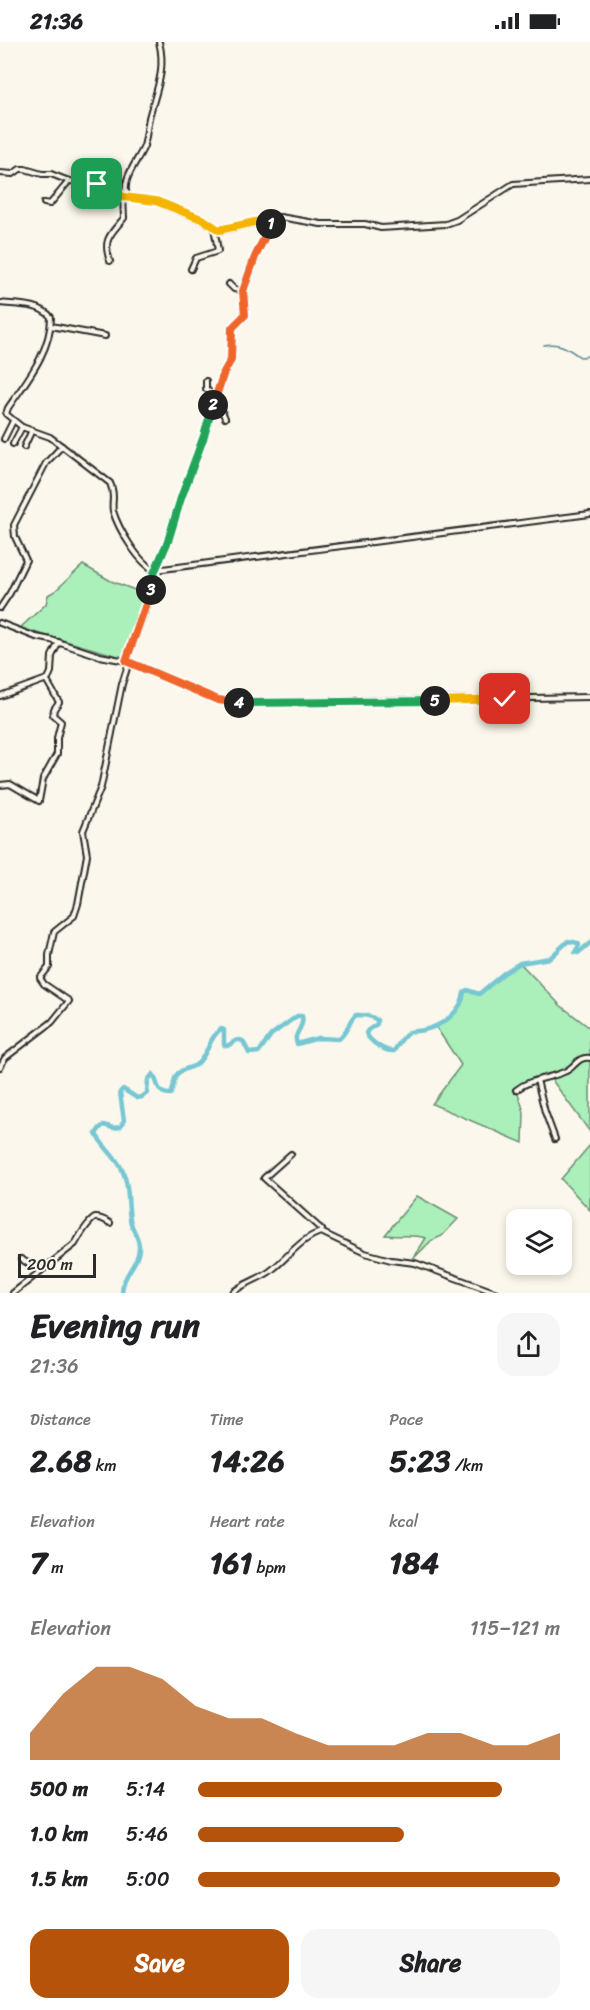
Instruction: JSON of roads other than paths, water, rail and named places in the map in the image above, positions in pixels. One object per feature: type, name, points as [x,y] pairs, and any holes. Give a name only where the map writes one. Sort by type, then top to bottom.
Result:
[{"type":"street","points":[[110,261],[106,248],[108,240],[110,233],[124,218],[126,185],[132,166],[144,146],[150,114],[160,81],[162,67],[159,42]]},
{"type":"street","points":[[0,173],[13,174],[20,169],[25,169],[51,174],[69,181],[109,185],[126,197],[152,200],[191,214],[223,230],[280,217],[321,224],[365,224],[381,228],[446,224],[457,220],[513,184],[590,179]]},
{"type":"street","points":[[44,203],[50,204],[69,181]]},
{"type":"street","points":[[0,1067],[5,1058],[52,1022],[69,1001],[40,978],[49,967],[54,932],[74,916],[78,904],[87,855],[83,831],[101,787],[127,662],[150,597],[155,570],[168,541],[181,498],[202,444],[224,372],[231,360],[232,328],[245,315],[243,291],[255,257],[273,218]]},
{"type":"street","points":[[191,270],[196,258],[218,251],[214,226]]},
{"type":"street","points":[[229,284],[234,289],[243,291]]},
{"type":"street","points":[[0,303],[44,310],[51,317],[51,326],[38,364],[6,414],[22,427],[56,441],[60,448],[110,483],[114,492],[113,511],[135,553],[155,570],[590,514]]},
{"type":"street","points":[[51,326],[105,336]]},
{"type":"street","points":[[206,381],[207,389],[216,397],[225,418]]},
{"type":"street","points":[[4,439],[13,420]]},
{"type":"street","points":[[13,444],[22,427]]},
{"type":"street","points":[[24,447],[32,430]]},
{"type":"street","points":[[0,608],[26,561],[15,537],[14,525],[46,463],[60,448]]},
{"type":"street","points":[[0,623],[36,637],[127,662],[218,700],[231,703],[590,698]]},
{"type":"street","points":[[0,785],[10,784],[39,801],[43,779],[57,754],[57,738],[62,722],[53,715],[59,702],[47,681],[50,678],[52,656],[59,642]]},
{"type":"street","points":[[0,696],[50,678]]},
{"type":"street","points":[[516,1090],[526,1083],[565,1072],[581,1059],[590,1058]]},
{"type":"street","points":[[537,1080],[555,1139]]},
{"type":"street","points":[[291,1154],[264,1178],[322,1230],[321,1232],[365,1253],[415,1263],[497,1293]]},
{"type":"street","points":[[13,1293],[75,1244],[81,1233],[94,1219],[99,1218],[110,1223]]},
{"type":"street","points":[[232,1293],[269,1272],[308,1238],[321,1232]]},
{"type":"street","points":[[21,1259],[41,1271]]},
{"type":"waterway","points":[[544,345],[559,345],[580,357],[590,356]]},
{"type":"waterway","points":[[122,1293],[125,1280],[137,1258],[139,1243],[131,1222],[127,1184],[123,1171],[96,1134],[104,1125],[113,1128],[120,1127],[124,1121],[120,1092],[123,1089],[137,1098],[142,1097],[147,1093],[148,1080],[153,1074],[160,1090],[171,1094],[178,1073],[195,1066],[201,1060],[221,1029],[224,1030],[224,1045],[227,1046],[236,1040],[241,1040],[249,1053],[259,1052],[271,1035],[297,1016],[302,1016],[302,1024],[296,1036],[297,1044],[318,1038],[339,1039],[356,1015],[364,1015],[377,1020],[377,1024],[366,1033],[368,1036],[382,1048],[394,1051],[407,1033],[431,1028],[450,1017],[467,990],[479,994],[520,963],[550,958],[568,941],[578,943],[575,952],[578,953],[590,943]]}]
